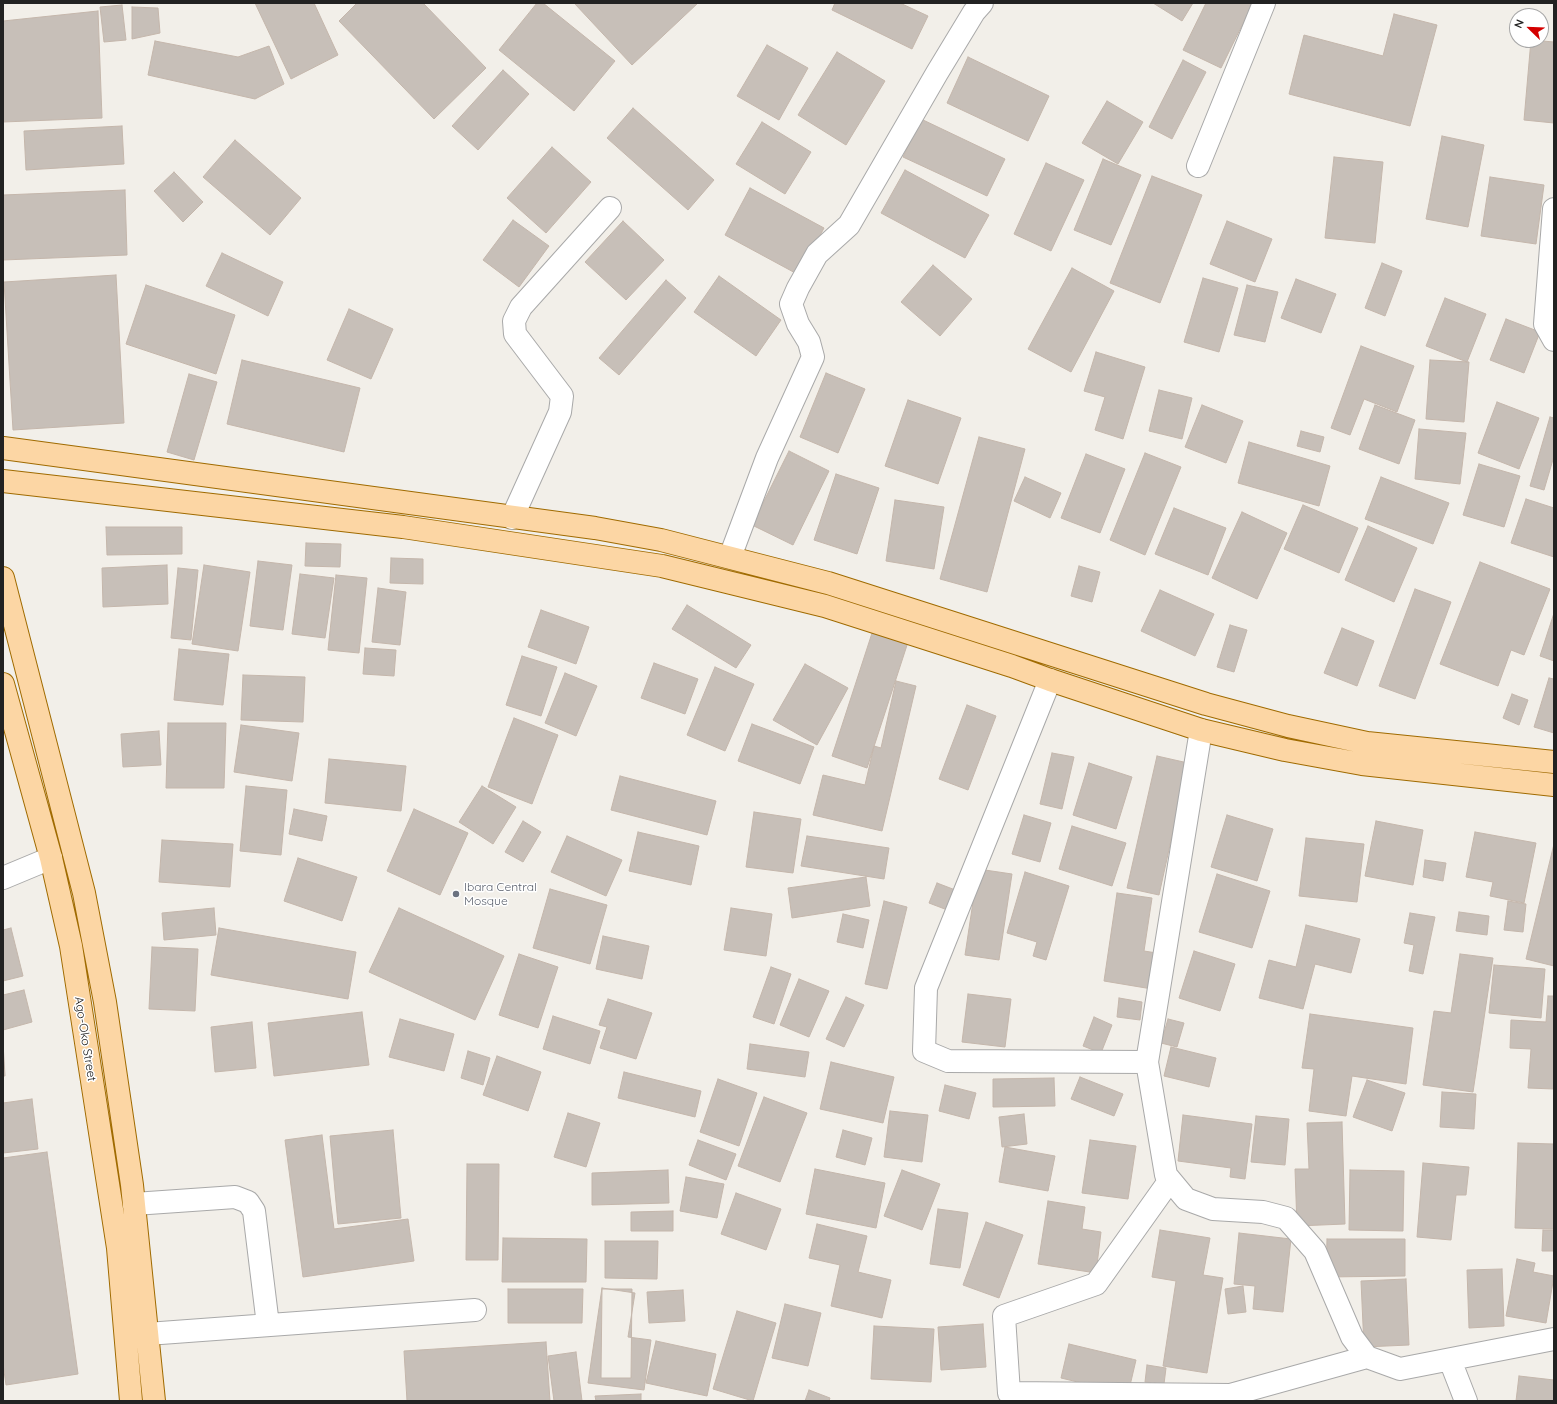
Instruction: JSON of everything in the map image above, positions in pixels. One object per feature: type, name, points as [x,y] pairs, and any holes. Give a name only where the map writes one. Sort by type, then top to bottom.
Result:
[{"type":"main road","points":[[3,448],[617,532],[661,540],[828,583],[1198,702],[1288,726],[1367,743],[1554,762]]},
{"type":"main road","points":[[3,481],[404,527],[662,566],[825,606],[1012,666],[1201,730],[1285,750],[1362,764],[1554,785]]},
{"type":"main road","points":[[3,578],[84,893],[105,1002],[134,1204],[154,1401]]},
{"type":"main road","name":"Ago-Oko Street","points":[[3,684],[51,858],[72,946],[118,1248],[131,1401]]},
{"type":"street","points":[[730,557],[767,458],[813,357],[809,342],[798,324],[791,304],[798,288],[818,254],[849,225],[937,73],[974,12],[982,3]]},
{"type":"street","points":[[1198,166],[1264,3]]},
{"type":"street","points":[[512,518],[560,412],[562,396],[515,334],[514,321],[521,307],[610,208]]},
{"type":"street","points":[[1554,209],[1545,324],[1554,340]]},
{"type":"street","points":[[1050,680],[926,988],[924,1051],[948,1061],[1147,1062]]},
{"type":"street","points":[[1201,730],[1147,1062],[1166,1175],[1186,1199],[1213,1209],[1263,1212],[1286,1218],[1315,1251],[1352,1337],[1367,1357],[1400,1369],[1554,1339]]},
{"type":"street","points":[[3,878],[51,858]]},
{"type":"street","points":[[1170,1180],[1096,1284],[1004,1316],[1009,1393],[1230,1395],[1367,1357]]},
{"type":"street","points":[[134,1204],[235,1197],[248,1202],[254,1211],[268,1325]]},
{"type":"street","points":[[147,1334],[475,1310]]},
{"type":"street","points":[[1450,1360],[1466,1401]]},
{"type":"building","points":[[255,3],[314,3],[338,55],[291,79]]},
{"type":"building","points":[[357,3],[423,3],[486,68],[434,119],[339,21]]},
{"type":"building","points":[[537,3],[543,3],[615,61],[574,111],[499,50]]},
{"type":"building","points":[[698,3],[632,65],[575,4]]},
{"type":"building","points":[[835,3],[900,3],[928,16],[912,49],[832,10]]},
{"type":"building","points":[[1153,3],[1193,3],[1182,21]]},
{"type":"building","points":[[1206,3],[1253,3],[1221,68],[1183,50]]},
{"type":"building","points":[[122,5],[126,40],[104,42],[100,7]]},
{"type":"building","points":[[132,7],[158,8],[160,33],[132,39]]},
{"type":"building","points":[[98,11],[102,118],[3,122],[3,21]]},
{"type":"building","points":[[1394,14],[1437,25],[1410,126],[1289,94],[1304,35],[1383,56]]},
{"type":"building","points":[[155,41],[238,57],[269,46],[284,84],[255,99],[148,75]]},
{"type":"building","points":[[1549,42],[1554,42],[1554,123],[1524,120],[1530,48],[1549,48]]},
{"type":"building","points":[[767,45],[808,68],[779,120],[737,96]]},
{"type":"building","points":[[837,52],[885,81],[846,145],[798,115]]},
{"type":"building","points":[[968,57],[1049,96],[1028,141],[947,103]]},
{"type":"building","points":[[1183,60],[1206,72],[1172,139],[1149,127]]},
{"type":"building","points":[[503,70],[529,94],[478,150],[452,126]]},
{"type":"building","points":[[1107,101],[1143,122],[1118,164],[1082,143]]},
{"type":"building","points":[[633,108],[714,180],[688,210],[607,138]]},
{"type":"building","points":[[921,119],[1005,159],[987,196],[903,157]]},
{"type":"building","points":[[762,122],[811,152],[785,194],[736,164]]},
{"type":"building","points":[[122,126],[124,164],[26,170],[24,131]]},
{"type":"building","points":[[1442,136],[1484,145],[1468,227],[1426,219]]},
{"type":"building","points":[[235,140],[301,198],[270,235],[203,177]]},
{"type":"building","points":[[552,147],[591,182],[546,233],[507,198]]},
{"type":"building","points":[[1334,157],[1383,162],[1375,243],[1325,238]]},
{"type":"building","points":[[1103,159],[1141,175],[1111,245],[1074,230]]},
{"type":"building","points":[[1046,163],[1084,180],[1051,251],[1014,234]]},
{"type":"building","points":[[905,170],[989,215],[965,258],[881,213]]},
{"type":"building","points":[[174,172],[203,202],[183,222],[154,191]]},
{"type":"building","points":[[1152,176],[1202,195],[1160,303],[1110,283]]},
{"type":"building","points":[[1490,177],[1544,185],[1536,244],[1481,236]]},
{"type":"building","points":[[750,188],[824,228],[799,275],[725,235]]},
{"type":"building","points":[[125,190],[127,255],[3,260],[3,195]]},
{"type":"building","points":[[513,220],[549,246],[519,287],[483,260]]},
{"type":"building","points":[[623,221],[664,260],[626,300],[585,262]]},
{"type":"building","points":[[1227,221],[1272,239],[1255,282],[1210,264]]},
{"type":"building","points":[[222,253],[283,282],[268,316],[206,286]]},
{"type":"building","points":[[1382,263],[1402,271],[1385,316],[1365,308]]},
{"type":"building","points":[[933,265],[972,299],[940,336],[901,302]]},
{"type":"building","points":[[1072,268],[1114,291],[1071,372],[1028,349]]},
{"type":"building","points":[[116,275],[124,423],[13,430],[4,282]]},
{"type":"building","points":[[719,276],[781,320],[756,356],[694,312]]},
{"type":"building","points":[[1203,278],[1238,288],[1219,352],[1184,342]]},
{"type":"building","points":[[1296,279],[1336,294],[1321,333],[1281,318]]},
{"type":"building","points":[[666,280],[686,298],[619,375],[599,358]]},
{"type":"building","points":[[146,285],[235,315],[216,374],[126,344]]},
{"type":"building","points":[[1247,285],[1278,292],[1265,342],[1234,335]]},
{"type":"building","points":[[1445,298],[1486,314],[1467,362],[1426,346]]},
{"type":"building","points":[[349,309],[393,329],[371,379],[327,360]]},
{"type":"building","points":[[1506,319],[1540,332],[1524,373],[1490,360]]},
{"type":"building","points":[[1361,346],[1414,366],[1397,412],[1364,399],[1350,435],[1331,428]]},
{"type":"building","points":[[1096,352],[1145,367],[1123,439],[1095,430],[1105,397],[1084,391]]},
{"type":"building","points":[[242,360],[360,388],[344,452],[227,424]]},
{"type":"building","points":[[1430,360],[1469,362],[1464,422],[1426,419]]},
{"type":"building","points":[[826,373],[865,389],[838,453],[800,437]]},
{"type":"building","points":[[189,374],[217,382],[194,460],[167,452]]},
{"type":"building","points":[[1159,390],[1192,398],[1182,439],[1149,431]]},
{"type":"building","points":[[908,400],[961,418],[938,484],[885,466]]},
{"type":"building","points":[[1497,402],[1539,418],[1519,469],[1478,453]]},
{"type":"building","points":[[1202,405],[1243,421],[1226,463],[1185,447]]},
{"type":"building","points":[[1375,405],[1415,420],[1399,464],[1359,449]]},
{"type":"building","points":[[1550,417],[1554,418],[1554,456],[1544,490],[1530,486]]},
{"type":"building","points":[[1419,429],[1466,433],[1460,484],[1415,479]]},
{"type":"building","points":[[1301,431],[1324,437],[1320,452],[1297,446]]},
{"type":"building","points":[[979,437],[1025,449],[987,592],[940,579]]},
{"type":"building","points":[[1249,442],[1330,466],[1319,506],[1238,483]]},
{"type":"building","points":[[789,451],[829,471],[793,545],[752,525]]},
{"type":"building","points":[[1145,453],[1181,467],[1145,555],[1110,540]]},
{"type":"building","points":[[1086,454],[1125,469],[1100,533],[1061,518]]},
{"type":"building","points":[[1479,464],[1520,476],[1504,527],[1463,515]]},
{"type":"building","points":[[836,474],[879,488],[857,554],[814,540]]},
{"type":"building","points":[[1025,477],[1061,493],[1050,518],[1014,501]]},
{"type":"building","points":[[1381,477],[1449,503],[1433,544],[1365,519]]},
{"type":"building","points":[[1526,499],[1554,508],[1554,557],[1511,543]]},
{"type":"building","points":[[895,500],[944,507],[934,569],[886,561]]},
{"type":"building","points":[[1303,505],[1358,528],[1339,573],[1284,549]]},
{"type":"building","points":[[1174,508],[1226,528],[1208,575],[1155,554]]},
{"type":"building","points":[[1242,512],[1287,533],[1257,599],[1212,578]]},
{"type":"building","points":[[1368,526],[1417,548],[1394,602],[1345,580]]},
{"type":"building","points":[[106,527],[182,527],[182,554],[107,555]]},
{"type":"building","points":[[306,543],[341,544],[340,567],[305,566]]},
{"type":"building","points":[[391,558],[423,559],[423,584],[390,583]]},
{"type":"building","points":[[258,561],[292,565],[283,630],[250,626]]},
{"type":"building","points":[[1480,562],[1550,589],[1524,655],[1511,650],[1498,686],[1440,664]]},
{"type":"building","points":[[167,565],[168,604],[103,607],[102,568]]},
{"type":"building","points":[[204,565],[250,572],[238,651],[192,644]]},
{"type":"building","points":[[1079,566],[1100,572],[1092,602],[1071,596]]},
{"type":"building","points":[[178,568],[198,570],[191,640],[171,638]]},
{"type":"building","points":[[300,574],[334,578],[325,638],[292,634]]},
{"type":"building","points":[[336,575],[367,578],[359,653],[328,650]]},
{"type":"building","points":[[378,588],[406,592],[400,645],[372,642]]},
{"type":"building","points":[[1415,589],[1451,602],[1415,699],[1379,686]]},
{"type":"building","points":[[1160,590],[1214,614],[1195,656],[1141,631]]},
{"type":"building","points":[[687,605],[751,645],[736,668],[672,629]]},
{"type":"building","points":[[541,610],[589,627],[576,664],[528,647]]},
{"type":"building","points":[[1554,613],[1554,661],[1540,656]]},
{"type":"building","points":[[1230,625],[1247,630],[1234,672],[1217,667]]},
{"type":"building","points":[[874,627],[909,639],[867,768],[832,756]]},
{"type":"building","points":[[1342,628],[1374,641],[1357,686],[1324,673]]},
{"type":"building","points":[[365,648],[396,650],[394,676],[363,674]]},
{"type":"building","points":[[179,649],[229,654],[223,705],[174,700]]},
{"type":"building","points":[[522,656],[557,667],[541,716],[506,705]]},
{"type":"building","points":[[654,663],[698,679],[685,714],[641,698]]},
{"type":"building","points":[[805,664],[848,688],[817,745],[773,720]]},
{"type":"building","points":[[715,667],[754,684],[725,751],[687,735]]},
{"type":"building","points":[[565,673],[597,686],[576,736],[545,723]]},
{"type":"building","points":[[243,675],[305,677],[303,722],[241,720]]},
{"type":"building","points":[[1549,678],[1554,679],[1554,733],[1534,727]]},
{"type":"building","points":[[896,681],[916,686],[882,831],[813,815],[823,775],[865,785],[874,746],[881,748]]},
{"type":"building","points":[[1512,694],[1528,700],[1519,725],[1503,718]]},
{"type":"building","points":[[967,705],[996,716],[968,790],[939,779]]},
{"type":"building","points":[[514,718],[558,735],[532,804],[488,787]]},
{"type":"building","points":[[168,723],[226,723],[224,788],[166,788]]},
{"type":"building","points":[[752,724],[814,747],[800,784],[738,761]]},
{"type":"building","points":[[241,725],[299,733],[292,781],[234,772]]},
{"type":"building","points":[[159,731],[161,765],[123,767],[121,734]]},
{"type":"building","points":[[1052,753],[1074,757],[1062,809],[1040,804]]},
{"type":"building","points":[[1157,756],[1188,763],[1159,895],[1127,888]]},
{"type":"building","points":[[329,759],[406,766],[401,811],[325,803]]},
{"type":"building","points":[[1089,763],[1132,777],[1116,829],[1073,815]]},
{"type":"building","points":[[620,776],[716,801],[707,835],[611,810]]},
{"type":"building","points":[[246,786],[287,790],[281,855],[240,851]]},
{"type":"building","points":[[482,786],[516,807],[493,844],[459,822]]},
{"type":"building","points":[[294,809],[327,816],[322,841],[289,834]]},
{"type":"building","points":[[414,809],[468,833],[440,895],[387,871]]},
{"type":"building","points":[[754,812],[801,819],[793,873],[746,867]]},
{"type":"building","points":[[1024,815],[1051,823],[1040,862],[1012,854]]},
{"type":"building","points":[[1227,815],[1273,829],[1257,881],[1211,867]]},
{"type":"building","points":[[523,821],[541,832],[523,862],[505,852]]},
{"type":"building","points":[[1376,821],[1423,830],[1413,885],[1365,876]]},
{"type":"building","points":[[1072,826],[1126,843],[1112,886],[1059,869]]},
{"type":"building","points":[[638,832],[699,846],[691,885],[629,871]]},
{"type":"building","points":[[1475,832],[1536,843],[1524,903],[1490,896],[1493,882],[1466,877]]},
{"type":"building","points":[[567,836],[622,860],[606,896],[551,872]]},
{"type":"building","points":[[807,836],[889,848],[884,879],[801,866]]},
{"type":"building","points":[[1306,838],[1364,844],[1357,902],[1299,896]]},
{"type":"building","points":[[162,840],[233,844],[230,887],[159,882]]},
{"type":"building","points":[[1554,844],[1554,966],[1526,959]]},
{"type":"building","points":[[298,858],[357,877],[342,921],[284,901]]},
{"type":"building","points":[[1425,860],[1446,863],[1443,881],[1423,877]]},
{"type":"building","points":[[978,869],[1012,874],[999,960],[965,955]]},
{"type":"building","points":[[1025,872],[1069,886],[1046,960],[1033,956],[1037,942],[1007,933]]},
{"type":"building","points":[[1217,874],[1270,891],[1252,948],[1199,932]]},
{"type":"building","points":[[866,877],[870,906],[792,918],[788,888]]},
{"type":"building","points":[[937,883],[958,891],[950,911],[929,903]]},
{"type":"building","points":[[550,889],[607,905],[590,964],[533,948]]},
{"type":"building","points":[[1117,893],[1152,898],[1144,951],[1163,954],[1158,990],[1104,981]]},
{"type":"building","points":[[884,901],[907,907],[887,989],[865,984]]},
{"type":"building","points":[[1508,901],[1526,904],[1523,932],[1504,930]]},
{"type":"building","points":[[214,908],[216,935],[164,940],[162,913]]},
{"type":"building","points":[[399,908],[504,956],[475,1020],[369,972]]},
{"type":"building","points":[[731,908],[772,914],[766,956],[724,950]]},
{"type":"building","points":[[1459,912],[1489,916],[1487,935],[1456,931]]},
{"type":"building","points":[[1410,913],[1435,917],[1423,974],[1409,971],[1414,945],[1404,943]]},
{"type":"building","points":[[843,914],[869,920],[863,948],[837,942]]},
{"type":"building","points":[[1306,925],[1360,939],[1351,973],[1315,964],[1303,1009],[1259,998],[1269,960],[1296,967]]},
{"type":"building","points":[[11,928],[23,976],[3,981],[3,930]]},
{"type":"building","points":[[219,928],[356,952],[348,999],[211,975]]},
{"type":"building","points":[[603,936],[649,946],[642,979],[596,969]]},
{"type":"building","points":[[152,947],[198,949],[195,1011],[149,1009]]},
{"type":"building","points":[[1194,951],[1235,964],[1220,1011],[1179,998]]},
{"type":"building","points":[[519,954],[558,967],[538,1028],[499,1015]]},
{"type":"building","points":[[1460,954],[1493,958],[1473,1092],[1423,1085],[1434,1011],[1451,1013]]},
{"type":"building","points":[[1494,965],[1545,969],[1541,1018],[1489,1013]]},
{"type":"building","points":[[771,967],[791,974],[774,1024],[753,1017]]},
{"type":"building","points":[[799,979],[829,991],[809,1037],[780,1025]]},
{"type":"building","points":[[24,990],[32,1022],[3,1030],[3,995]]},
{"type":"building","points":[[968,994],[1011,999],[1005,1047],[962,1042]]},
{"type":"building","points":[[1548,996],[1554,996],[1554,1089],[1528,1088],[1531,1049],[1510,1048],[1511,1020],[1546,1022]]},
{"type":"building","points":[[846,997],[864,1005],[844,1047],[826,1039]]},
{"type":"building","points":[[1119,998],[1142,1002],[1140,1020],[1117,1017]]},
{"type":"building","points":[[608,999],[652,1013],[636,1059],[600,1048],[607,1027],[599,1025]]},
{"type":"building","points":[[362,1012],[369,1065],[274,1076],[268,1023]]},
{"type":"building","points":[[1310,1014],[1413,1028],[1406,1084],[1352,1076],[1346,1116],[1309,1111],[1314,1069],[1302,1068]]},
{"type":"building","points":[[553,1016],[600,1031],[590,1064],[543,1049]]},
{"type":"building","points":[[1094,1017],[1112,1025],[1101,1053],[1083,1046]]},
{"type":"building","points":[[400,1019],[454,1034],[444,1071],[389,1057]]},
{"type":"building","points":[[1168,1019],[1184,1023],[1177,1047],[1161,1043]]},
{"type":"building","points":[[252,1022],[256,1068],[215,1072],[211,1027]]},
{"type":"building","points":[[3,1043],[5,1076],[3,1076]]},
{"type":"building","points":[[750,1044],[809,1052],[805,1077],[747,1069]]},
{"type":"building","points":[[1171,1047],[1216,1058],[1209,1087],[1164,1076]]},
{"type":"building","points":[[468,1051],[490,1058],[483,1085],[461,1078]]},
{"type":"building","points":[[497,1056],[541,1072],[528,1111],[483,1095]]},
{"type":"building","points":[[831,1062],[894,1077],[883,1123],[820,1109]]},
{"type":"building","points":[[624,1072],[701,1091],[695,1117],[618,1098]]},
{"type":"building","points":[[1080,1077],[1123,1094],[1114,1116],[1071,1099]]},
{"type":"building","points":[[1054,1078],[1055,1106],[993,1107],[993,1079]]},
{"type":"building","points":[[718,1079],[757,1093],[739,1146],[700,1132]]},
{"type":"building","points":[[1367,1080],[1405,1093],[1392,1131],[1353,1117]]},
{"type":"building","points":[[945,1085],[976,1093],[969,1119],[939,1111]]},
{"type":"building","points":[[1442,1092],[1476,1094],[1474,1129],[1440,1127]]},
{"type":"building","points":[[764,1097],[807,1113],[780,1182],[738,1166]]},
{"type":"building","points":[[32,1099],[38,1149],[3,1153],[3,1103]]},
{"type":"building","points":[[890,1111],[928,1115],[922,1162],[884,1157]]},
{"type":"building","points":[[568,1113],[600,1123],[586,1167],[554,1157]]},
{"type":"building","points":[[1024,1114],[1027,1144],[1002,1147],[999,1117]]},
{"type":"building","points":[[1183,1115],[1252,1124],[1245,1179],[1230,1177],[1231,1168],[1178,1161]]},
{"type":"building","points":[[1256,1116],[1289,1119],[1285,1165],[1251,1162]]},
{"type":"building","points":[[1342,1122],[1345,1224],[1297,1226],[1295,1169],[1309,1169],[1307,1123]]},
{"type":"building","points":[[393,1130],[401,1218],[338,1224],[330,1136]]},
{"type":"building","points":[[843,1130],[872,1138],[865,1165],[836,1157]]},
{"type":"building","points":[[322,1135],[334,1229],[408,1219],[414,1261],[303,1277],[285,1140]]},
{"type":"building","points":[[698,1140],[736,1154],[726,1180],[689,1165]]},
{"type":"building","points":[[1090,1140],[1136,1146],[1128,1199],[1082,1193]]},
{"type":"building","points":[[1518,1143],[1554,1144],[1554,1229],[1515,1228]]},
{"type":"building","points":[[1005,1147],[1055,1156],[1048,1191],[999,1182]]},
{"type":"building","points":[[47,1152],[78,1374],[6,1385],[3,1364],[3,1158]]},
{"type":"building","points":[[1423,1163],[1469,1167],[1466,1195],[1456,1195],[1451,1240],[1417,1237]]},
{"type":"building","points":[[467,1164],[499,1164],[498,1260],[466,1260]]},
{"type":"building","points":[[815,1169],[885,1183],[876,1228],[806,1214]]},
{"type":"building","points":[[668,1170],[669,1203],[592,1205],[592,1173]]},
{"type":"building","points":[[902,1170],[940,1184],[922,1230],[884,1216]]},
{"type":"building","points":[[1350,1170],[1404,1171],[1403,1231],[1349,1230]]},
{"type":"building","points":[[686,1177],[724,1184],[717,1218],[680,1211]]},
{"type":"building","points":[[736,1193],[781,1209],[766,1250],[721,1234]]},
{"type":"building","points":[[1048,1201],[1085,1207],[1082,1229],[1101,1232],[1096,1273],[1038,1264]]},
{"type":"building","points":[[938,1209],[968,1213],[960,1268],[930,1264]]},
{"type":"building","points":[[673,1211],[673,1231],[631,1231],[631,1212]]},
{"type":"building","points":[[986,1222],[1023,1235],[999,1298],[963,1285]]},
{"type":"building","points":[[817,1224],[867,1236],[858,1272],[891,1280],[882,1318],[831,1306],[840,1265],[809,1258]]},
{"type":"building","points":[[1160,1230],[1210,1238],[1203,1275],[1223,1278],[1207,1373],[1163,1366],[1176,1281],[1152,1277]]},
{"type":"building","points":[[1543,1230],[1554,1230],[1554,1251],[1542,1251]]},
{"type":"building","points":[[1239,1233],[1291,1239],[1283,1312],[1253,1309],[1255,1286],[1234,1284]]},
{"type":"building","points":[[503,1238],[587,1239],[586,1282],[502,1282]]},
{"type":"building","points":[[1327,1239],[1405,1239],[1405,1276],[1326,1277]]},
{"type":"building","points":[[605,1241],[658,1241],[657,1279],[605,1278]]},
{"type":"building","points":[[1517,1259],[1535,1263],[1533,1272],[1554,1276],[1546,1323],[1506,1316]]},
{"type":"building","points":[[1502,1269],[1504,1326],[1469,1328],[1467,1270]]},
{"type":"building","points":[[1406,1279],[1409,1345],[1364,1347],[1361,1281]]},
{"type":"building","points":[[1243,1286],[1246,1312],[1228,1314],[1225,1289]]},
{"type":"building","points":[[602,1288],[635,1293],[628,1337],[651,1340],[644,1390],[588,1383]]},
{"type":"building","points":[[508,1289],[583,1289],[582,1323],[508,1323]]},
{"type":"building","points":[[602,1289],[632,1289],[631,1378],[601,1378]]},
{"type":"building","points":[[683,1290],[685,1321],[649,1323],[647,1292]]},
{"type":"building","points":[[785,1304],[821,1313],[808,1366],[772,1358]]},
{"type":"building","points":[[737,1311],[776,1323],[753,1401],[713,1389]]},
{"type":"building","points":[[983,1324],[986,1367],[941,1370],[938,1327]]},
{"type":"building","points":[[874,1326],[934,1329],[931,1382],[871,1379]]},
{"type":"building","points":[[656,1341],[716,1354],[707,1396],[646,1383]]},
{"type":"building","points":[[546,1342],[550,1401],[407,1401],[404,1351]]},
{"type":"building","points":[[1069,1344],[1136,1360],[1128,1394],[1061,1378]]},
{"type":"building","points":[[576,1352],[582,1401],[554,1401],[548,1356]]},
{"type":"building","points":[[1147,1365],[1166,1368],[1164,1384],[1145,1382]]},
{"type":"building","points":[[1519,1376],[1554,1380],[1554,1401],[1516,1401]]},
{"type":"building","points":[[809,1390],[830,1398],[829,1401],[805,1401]]},
{"type":"building","points":[[641,1394],[641,1401],[596,1401],[595,1396]]},
{"type":"place","name":"Ibara Central Mosque","points":[[456,894]]}]
